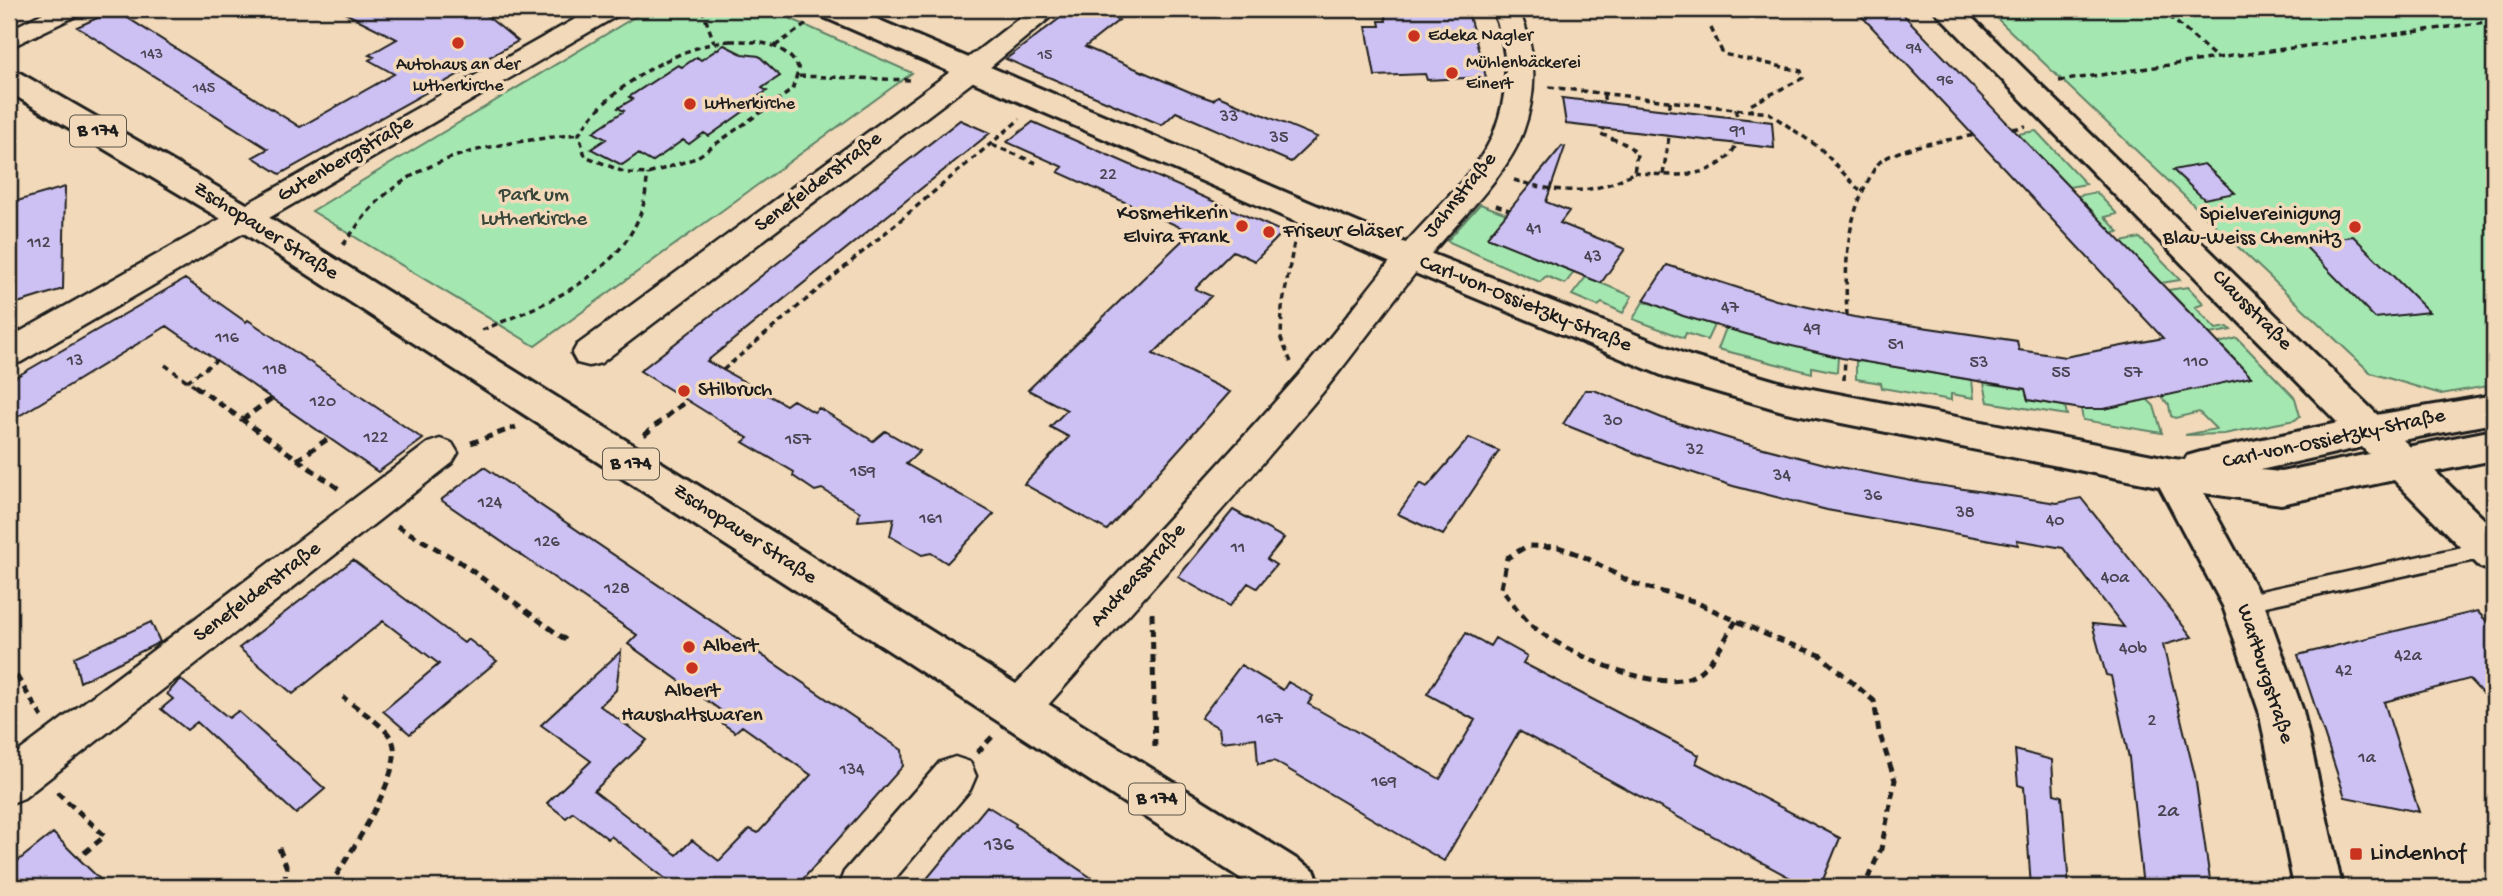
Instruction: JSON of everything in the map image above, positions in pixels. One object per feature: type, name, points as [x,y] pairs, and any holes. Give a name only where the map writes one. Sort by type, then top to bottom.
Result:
[{"type":"main road","name":"Clausstraße","points":[[1948,9],[2492,552]]},
{"type":"main road","name":"Carl-von-Ossietzky-Straße","points":[[824,13],[962,76],[1679,367],[1786,398],[2173,474],[2281,488],[2494,445]]},
{"type":"main road","name":"Zschopauer Straße","points":[[9,79],[245,218],[1297,887]]},
{"type":"main road","name":"Carl-von-Ossietzky-Straße","points":[[2173,474],[2371,431],[2494,409]]},
{"type":"main road","name":"Wartburgstraße","points":[[2173,474],[2243,603],[2281,711],[2318,887]]},
{"type":"street","points":[[9,40],[71,9]]},
{"type":"street","name":"Gutenbergstraße","points":[[9,353],[611,9]]},
{"type":"street","name":"Senefelderstraße","points":[[589,354],[962,76],[1047,9]]},
{"type":"street","name":"Jahnstraße","points":[[1410,258],[1486,170],[1508,134],[1521,84],[1520,58],[1513,27],[1505,9]]},
{"type":"street","name":"Andreasstraße","points":[[1018,710],[1311,383],[1410,258]]},
{"type":"street","name":"Senefelderstraße","points":[[19,776],[440,453]]},
{"type":"street","points":[[860,887],[955,776]]},
{"type":"lane","points":[[2243,603],[2492,552]]},
{"type":"path","points":[[702,9],[714,42]]},
{"type":"path","points":[[2161,9],[2217,58]]},
{"type":"path","points":[[774,47],[824,13]]},
{"type":"path","points":[[2025,86],[2494,22]]},
{"type":"path","points":[[1711,28],[1723,54],[1801,71],[1803,78],[1750,105],[1751,111]]},
{"type":"path","points":[[748,41],[774,47],[792,56],[800,69],[792,90],[696,159],[648,174],[618,172],[595,162],[582,151],[579,134],[588,119],[606,101],[677,55],[714,42],[748,41]]},
{"type":"path","points":[[799,76],[962,76]]},
{"type":"path","points":[[1549,87],[1769,113],[1788,123],[1841,165],[1862,193]]},
{"type":"path","points":[[1604,94],[1605,103]]},
{"type":"path","points":[[1670,101],[1670,111]]},
{"type":"path","points":[[1736,109],[1737,119]]},
{"type":"path","points":[[1604,128],[1601,134],[1635,150],[1637,159],[1634,172]]},
{"type":"path","points":[[325,269],[371,209],[386,194],[417,174],[463,154],[497,144],[579,134]]},
{"type":"path","points":[[1847,316],[1845,274],[1850,220],[1879,162],[1887,156],[1913,148],[1975,135]]},
{"type":"path","points":[[1663,175],[1669,136]]},
{"type":"path","points":[[723,370],[999,138]]},
{"type":"path","points":[[1486,170],[1536,187],[1581,192],[1607,189],[1634,172],[1683,177],[1704,172],[1729,156],[1737,144]]},
{"type":"path","points":[[992,145],[1036,163]]},
{"type":"path","points":[[446,345],[549,302],[593,274],[635,228],[643,212],[648,174]]},
{"type":"path","points":[[1497,205],[1509,210]]},
{"type":"path","points":[[1301,212],[1282,309],[1281,339],[1292,364],[1311,383]]},
{"type":"path","points":[[187,381],[217,360]]},
{"type":"path","points":[[165,365],[368,509],[460,562],[567,640]]},
{"type":"path","points":[[242,420],[272,398]]},
{"type":"path","points":[[619,456],[687,400]]},
{"type":"path","points":[[440,453],[520,426]]},
{"type":"path","points":[[297,460],[329,438]]},
{"type":"path","points":[[1736,621],[1705,668],[1687,679],[1660,679],[1614,668],[1578,654],[1535,629],[1501,588],[1507,558],[1527,546],[1558,547],[1581,555],[1632,583],[1693,601],[1820,655],[1874,701],[1879,732],[1895,780],[1881,849],[1864,887]]},
{"type":"path","points":[[1152,563],[1156,798]]},
{"type":"path","points":[[9,664],[11,675],[60,745]]},
{"type":"path","points":[[329,887],[381,796],[392,773],[395,753],[392,740],[342,697]]},
{"type":"path","points":[[955,776],[1018,710]]},
{"type":"path","points":[[19,776],[105,836],[78,858]]},
{"type":"path","points":[[279,848],[288,863],[288,878],[283,887]]},
{"type":"green space","name":"Park um Lutherkirche","points":[[648,9],[769,9],[912,73],[535,346],[312,211]]},
{"type":"green space","name":"Spielvereinigung Blau-Weiss Chemnitz","points":[[2494,9],[2494,385],[2441,394],[2371,373],[1988,10]]},
{"type":"green space","points":[[2036,131],[2086,184],[2069,187],[2018,134]]},
{"type":"green space","points":[[2096,192],[2117,214],[2105,217],[2119,232],[2113,233],[2077,196]]},
{"type":"green space","points":[[1480,204],[1507,214],[1488,237],[1574,272],[1565,284],[1546,276],[1540,282],[1447,241]]},
{"type":"green space","points":[[2140,238],[2180,280],[2161,283],[2121,242]]},
{"type":"green space","points":[[1586,277],[1632,296],[1623,313],[1602,303],[1598,306],[1572,295]]},
{"type":"green space","points":[[2188,287],[2204,304],[2195,307],[2216,329],[2228,327],[2231,330],[2210,334],[2168,290]]},
{"type":"green space","points":[[1643,302],[1714,325],[1707,340],[1686,333],[1684,338],[1633,319]]},
{"type":"green space","points":[[1726,328],[1838,356],[1837,372],[1812,367],[1812,373],[1718,349]]},
{"type":"green space","points":[[2237,338],[2295,398],[2300,416],[2295,420],[2224,434],[2185,435],[2216,429],[2199,412],[2175,418],[2171,416],[2169,405],[2160,396],[2251,377],[2219,343]]},
{"type":"green space","points":[[1856,360],[1972,380],[1974,398],[1951,394],[1951,400],[1882,388],[1881,383],[1856,379]]},
{"type":"green space","points":[[1984,383],[2025,389],[2028,400],[2065,406],[2067,415],[1988,402]]},
{"type":"green space","points":[[2147,399],[2154,406],[2162,433],[2083,420],[2081,409],[2104,409]]},
{"type":"building","points":[[337,9],[478,9],[518,41],[280,174],[253,157],[268,149],[77,27],[115,10],[300,127],[394,74],[369,60],[374,57],[369,55],[397,39]]},
{"type":"building","points":[[1072,9],[1125,9],[1113,18],[1119,20],[1085,47],[1190,92],[1213,100],[1218,96],[1317,137],[1291,162],[1176,112],[1162,125],[1006,59]]},
{"type":"building","name":"Edeka Nagler","points":[[1384,9],[1467,9],[1486,77],[1427,80],[1425,74],[1375,76],[1366,26],[1380,26],[1379,21],[1386,21]]},
{"type":"building","points":[[1855,9],[1898,9],[2251,377],[2104,409],[2081,409],[2028,400],[2025,389],[1842,358],[1767,340],[1683,316],[1644,300],[1667,265],[1776,300],[1854,317],[2017,341],[2019,350],[2065,357],[2163,338]]},
{"type":"building","name":"Lutherkirche","points":[[724,45],[742,54],[759,56],[780,76],[762,88],[767,91],[752,100],[757,102],[709,136],[704,133],[689,144],[683,140],[652,162],[638,154],[622,165],[591,149],[606,139],[593,132],[624,111],[618,108],[633,99],[629,97],[678,65],[682,67],[697,57],[701,60]]},
{"type":"building","points":[[1562,98],[1772,122],[1774,148],[1566,124]]},
{"type":"building","points":[[960,120],[990,133],[707,361],[786,405],[793,400],[814,412],[819,408],[873,441],[885,431],[920,451],[906,464],[994,514],[947,563],[931,553],[922,555],[890,536],[894,518],[858,521],[860,512],[822,489],[815,491],[793,476],[794,472],[743,442],[748,438],[640,371]]},
{"type":"building","points":[[1033,122],[1283,232],[1255,261],[1233,251],[1195,289],[1211,296],[1153,354],[1230,392],[1107,530],[1024,484],[1069,437],[1050,427],[1067,410],[1028,390],[1191,232],[1058,172],[1063,167],[1007,142]]},
{"type":"building","points":[[1562,146],[1565,147],[1546,202],[1569,211],[1560,223],[1625,249],[1601,283],[1487,237]]},
{"type":"building","points":[[2204,164],[2235,193],[2204,199],[2173,170]]},
{"type":"building","points":[[65,187],[63,289],[11,305],[17,201]]},
{"type":"building","points":[[2353,236],[2429,312],[2375,318],[2302,243]]},
{"type":"building","points":[[185,279],[423,439],[378,472],[167,326],[9,422],[9,381]]},
{"type":"building","points":[[1585,390],[1594,390],[1662,418],[1829,465],[1917,482],[2057,503],[2081,498],[2192,637],[2163,645],[2195,776],[2211,887],[2143,887],[2129,758],[2111,676],[2106,675],[2092,624],[2124,627],[2063,548],[2017,540],[2018,545],[1827,510],[1733,486],[1645,457],[1563,424]]},
{"type":"building","points":[[1469,438],[1499,451],[1443,535],[1398,514],[1420,483],[1427,487]]},
{"type":"building","points":[[484,467],[902,750],[903,766],[796,887],[676,887],[611,836],[608,839],[573,812],[566,818],[547,803],[591,761],[541,725],[621,651],[616,690],[600,706],[647,740],[594,791],[677,855],[692,840],[719,861],[750,829],[758,833],[811,775],[742,726],[735,732],[713,717],[720,710],[628,644],[637,635],[441,500]]},
{"type":"building","points":[[1233,510],[1284,538],[1267,559],[1276,565],[1257,588],[1248,583],[1230,606],[1178,577]]},
{"type":"building","points":[[353,560],[464,643],[468,639],[497,661],[410,734],[383,711],[439,664],[383,621],[293,694],[239,648]]},
{"type":"building","points":[[2477,611],[2494,629],[2494,706],[2469,679],[2384,702],[2419,812],[2345,797],[2298,655]]},
{"type":"building","points":[[151,622],[160,642],[80,682],[74,657]]},
{"type":"building","points":[[1466,633],[1490,646],[1495,638],[1527,656],[1523,663],[1699,755],[1696,763],[1840,838],[1820,887],[1807,887],[1519,731],[1444,861],[1274,761],[1258,764],[1256,738],[1221,742],[1219,728],[1201,718],[1241,665],[1283,690],[1288,682],[1313,696],[1308,704],[1440,779],[1475,720],[1427,694]]},
{"type":"building","points":[[180,679],[229,718],[238,711],[325,789],[296,814],[197,722],[187,730],[161,709],[173,699],[167,694]]},
{"type":"building","points":[[2015,750],[2052,760],[2054,794],[2062,796],[2069,887],[2031,887],[2024,787],[2018,785]]},
{"type":"building","points":[[987,806],[1016,824],[1015,826],[1105,887],[920,887]]},
{"type":"building","points":[[53,833],[108,887],[9,887],[9,868]]},
{"type":"place","name":"Edeka Nagler","points":[[1414,36]]},
{"type":"place","name":"Autohaus an der Lutherkirche","points":[[458,43]]},
{"type":"place","name":"Mühlenbäckerei Einert","points":[[1452,73]]},
{"type":"place","name":"Lutherkirche","points":[[690,104]]},
{"type":"place","name":"Kosmetikerin Elvira Frank","points":[[1242,226]]},
{"type":"place","name":"Spielvereinigung Blau-Weiss Chemnitz","points":[[2355,227]]},
{"type":"place","name":"Friseur Gläser","points":[[1269,232]]},
{"type":"place","name":"Stilbruch","points":[[684,391]]},
{"type":"place","name":"Albert","points":[[689,647]]},
{"type":"place","name":"Albert Haushaltswaren","points":[[692,668]]},
{"type":"place","name":"Lindenhof","points":[[2356,854]]}]
